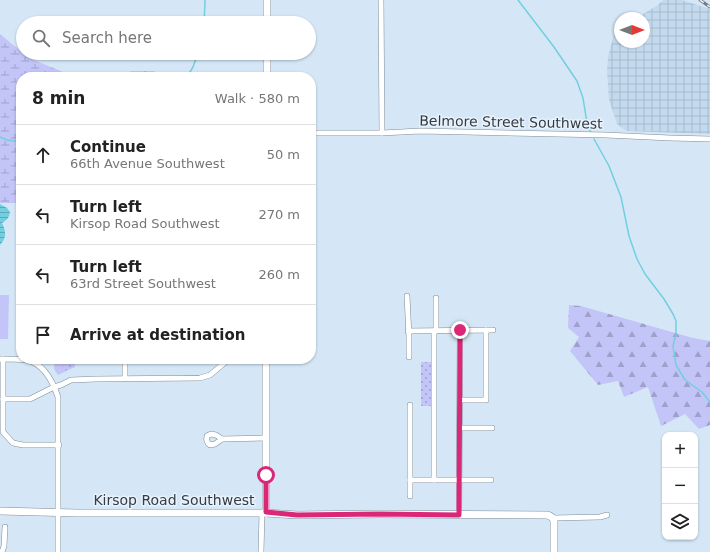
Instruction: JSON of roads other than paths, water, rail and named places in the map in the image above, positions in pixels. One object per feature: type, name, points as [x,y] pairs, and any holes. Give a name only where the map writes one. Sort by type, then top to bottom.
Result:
[{"type":"street","points":[[267,0],[267,16]]},
{"type":"street","points":[[382,0],[382,133]]},
{"type":"street","points":[[267,60],[267,72]]},
{"type":"street","name":"Belmore Street Southwest","points":[[316,133],[382,133],[420,131],[710,139]]},
{"type":"street","points":[[407,296],[409,357]]},
{"type":"street","points":[[434,480],[436,298]]},
{"type":"street","points":[[459,515],[460,330]]},
{"type":"street","points":[[460,400],[486,400],[486,330]]},
{"type":"street","points":[[408,331],[493,330]]},
{"type":"street","points":[[16,360],[1,359],[3,399],[2,432],[13,443],[23,446],[59,445]]},
{"type":"street","points":[[35,364],[41,367],[49,378],[58,397],[58,552]]},
{"type":"street","points":[[124,378],[125,364]]},
{"type":"street","points":[[3,399],[30,399],[71,380],[200,378],[210,375],[223,364]]},
{"type":"street","points":[[261,552],[264,512],[266,438],[266,364]]},
{"type":"street","points":[[410,405],[410,496]]},
{"type":"street","points":[[460,428],[492,428]]},
{"type":"street","points":[[222,438],[266,438]]},
{"type":"street","points":[[410,480],[492,480]]},
{"type":"street","name":"Kirsop Road Southwest","points":[[0,511],[264,512],[297,515],[547,515],[553,518]]},
{"type":"street","points":[[554,552],[553,518],[600,517],[607,515]]},
{"type":"street","points":[[2,552],[5,527]]},
{"type":"waterway","points":[[204,16],[205,0]]},
{"type":"waterway","points":[[518,0],[554,47],[577,81],[583,98],[587,123],[591,133]]},
{"type":"waterway","points":[[190,72],[196,60]]},
{"type":"waterway","points":[[0,137],[16,141]]},
{"type":"waterway","points":[[594,139],[609,166],[621,197],[629,236],[637,259],[645,274],[664,299],[676,321],[676,334],[673,346],[676,365],[685,380],[702,392],[710,402]]},
{"type":"railway","points":[[700,0],[710,7]]}]
